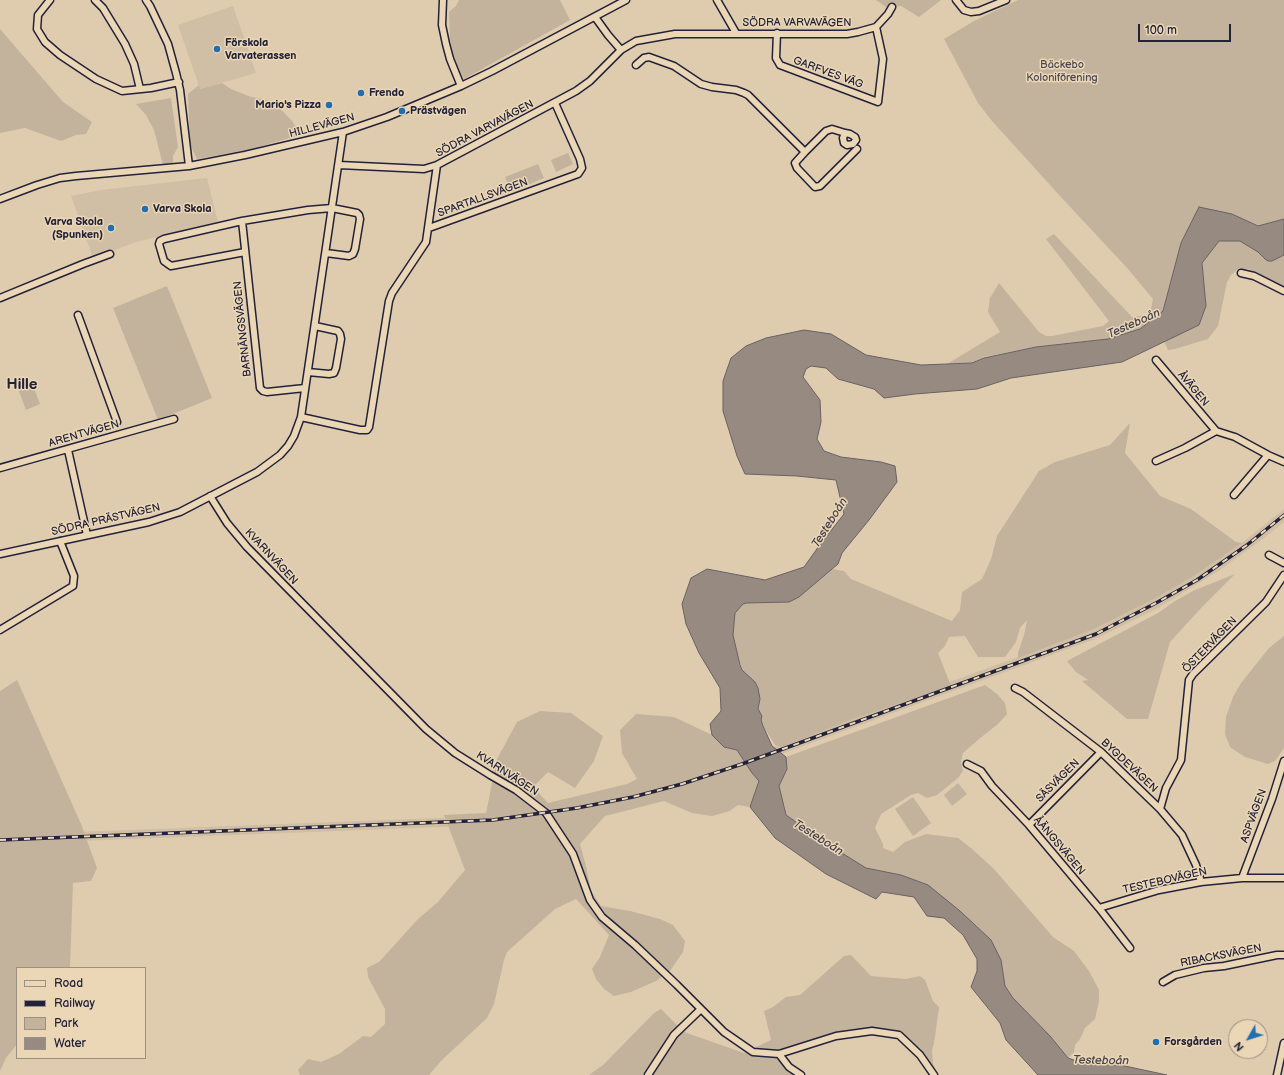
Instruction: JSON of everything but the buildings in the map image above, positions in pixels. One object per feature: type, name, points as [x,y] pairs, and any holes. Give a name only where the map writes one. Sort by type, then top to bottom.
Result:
[{"type":"street","points":[[50,0],[38,15],[37,29],[45,42],[60,55],[96,78],[122,91],[151,88],[179,82]]},
{"type":"street","points":[[95,0],[103,8],[125,44],[134,64],[140,89]]},
{"type":"street","points":[[146,0],[168,44],[179,82],[189,166]]},
{"type":"street","points":[[438,0],[443,0],[442,25],[452,65],[461,86]]},
{"type":"street","name":"HILLEVÄGEN","points":[[0,199],[37,185],[67,177],[189,166],[245,155],[343,132],[387,117],[461,86],[626,0]]},
{"type":"street","points":[[717,0],[736,33]]},
{"type":"street","points":[[956,0],[964,10],[969,12],[979,11],[1006,0]]},
{"type":"street","points":[[876,27],[886,17],[892,7]]},
{"type":"street","points":[[595,16],[608,36],[622,50]]},
{"type":"street","name":"SÖDRA VARVAVÄGEN","points":[[338,165],[424,170],[437,166],[584,86],[622,50],[636,41],[675,34],[847,34],[876,27]]},
{"type":"street","name":"GARFVES VÄG","points":[[777,33],[776,58],[780,65],[878,105],[883,58],[876,27]]},
{"type":"street","points":[[636,65],[644,58],[649,57],[674,66],[701,84],[736,90],[744,93],[805,152]]},
{"type":"street","name":"SPARTALLSVÄGEN","points":[[301,416],[360,430],[367,430],[369,427],[389,301],[392,293],[426,242],[429,228],[578,174],[582,168],[580,159],[555,103]]},
{"type":"street","points":[[845,133],[832,129],[826,131],[795,163],[797,168],[815,187],[820,186],[857,149]]},
{"type":"street","name":"SÖDRA PRÄSTVÄGEN","points":[[0,554],[149,522],[180,512],[257,472],[280,455],[294,436],[301,416],[343,132]]},
{"type":"street","points":[[429,228],[437,166]]},
{"type":"street","points":[[244,252],[171,266],[164,260],[159,248],[159,243],[164,239],[242,221],[308,210],[332,208],[355,212],[359,215],[360,221],[353,254],[349,256],[326,253]]},
{"type":"street","name":"BARNÄNGSVÄGEN","points":[[242,221],[244,252],[260,388],[267,392],[305,388]]},
{"type":"street","points":[[0,298],[110,254]]},
{"type":"street","points":[[1241,273],[1254,276],[1284,291]]},
{"type":"street","points":[[78,315],[117,422]]},
{"type":"street","points":[[308,372],[334,373],[341,339],[340,333],[337,330],[315,326]]},
{"type":"street","name":"ÅVÄGEN","points":[[1156,360],[1216,431]]},
{"type":"street","name":"ARENTVÄGEN","points":[[0,468],[174,419]]},
{"type":"street","points":[[1156,461],[1185,448],[1216,431],[1235,437],[1284,462]]},
{"type":"street","points":[[68,450],[87,535]]},
{"type":"street","points":[[1234,495],[1268,455]]},
{"type":"street","name":"KVARNVÄGEN","points":[[210,496],[227,523],[256,557],[426,730],[455,753],[516,790],[546,813],[573,854],[590,900],[602,917],[634,945],[724,1032],[753,1052],[779,1054],[836,1036],[872,1031],[899,1035],[920,1055],[934,1075]]},
{"type":"street","points":[[0,630],[73,586],[74,576],[60,541]]},
{"type":"street","points":[[1269,555],[1284,563]]},
{"type":"street","name":"ÖSTERVÄGEN","points":[[1160,809],[1166,788],[1181,760],[1189,680],[1193,674],[1266,602],[1284,575]]},
{"type":"street","name":"BYGDEVÄGEN","points":[[1015,688],[1023,692],[1102,752],[1160,809],[1182,835],[1196,865],[1201,882]]},
{"type":"street","name":"SÄSVÄGEN","points":[[1029,825],[1102,752]]},
{"type":"street","name":"ASPVÄGEN","points":[[1242,878],[1272,799],[1284,761]]},
{"type":"street","name":"ÅÄNGSVÄGEN","points":[[966,764],[980,771],[1029,825],[1099,908],[1130,948]]},
{"type":"street","name":"TESTEBOVÄGEN","points":[[1099,908],[1159,890],[1201,882],[1242,878],[1284,878]]},
{"type":"street","name":"RIBACKSVÄGEN","points":[[1163,982],[1175,975],[1204,968],[1224,966],[1277,955],[1284,955]]},
{"type":"street","points":[[648,1075],[674,1035],[701,1009]]},
{"type":"street","points":[[1277,1075],[1284,1043]]},
{"type":"street","points":[[779,1054],[790,1067],[801,1075]]},
{"type":"shaded area","name":"Förskola Varvaterassen","points":[[233,6],[256,73],[200,89],[178,25]]},
{"type":"shaded area","name":"Varva Skola","points":[[207,178],[218,222],[136,242],[93,258],[71,196],[101,190]]},
{"type":"shaded area","points":[[1284,509],[1284,522],[1220,570],[1158,608],[1098,638],[743,768],[467,826],[0,844],[0,835],[438,818],[515,813],[740,759],[1094,629],[1154,599],[1194,576],[1243,542]]},
{"type":"green space","points":[[459,0],[560,0],[570,20],[464,79],[454,59],[450,40],[449,12],[456,6]]},
{"type":"green space","points":[[876,0],[941,0],[919,17],[901,6],[886,7]]},
{"type":"green space","name":"Bäckebo Koloniförening","points":[[1018,0],[1284,0],[1284,219],[1258,226],[1232,214],[1181,243],[1163,311],[1140,329],[1108,339],[1036,347],[984,357],[972,363],[947,364],[1000,332],[988,312],[990,298],[999,283],[1039,332],[1046,336],[1103,326],[1109,321],[1046,239],[1054,234],[1132,317],[1146,315],[1151,309],[1153,299],[1128,269],[992,121],[978,103],[944,39],[974,21]]},
{"type":"green space","points":[[0,29],[63,102],[92,122],[86,134],[76,135],[61,141],[25,128],[0,133]]},
{"type":"green space","points":[[222,83],[231,89],[251,97],[273,101],[292,121],[300,135],[248,150],[197,159],[190,144],[188,94],[199,85],[200,89]]},
{"type":"green space","points":[[171,98],[178,147],[173,156],[173,164],[163,165],[154,130],[146,115],[136,104]]},
{"type":"green space","points":[[568,153],[573,164],[556,172],[551,160]]},
{"type":"green space","points":[[538,164],[544,178],[511,192],[505,177]]},
{"type":"green space","points":[[1219,241],[1240,241],[1259,252],[1265,259],[1284,255],[1284,286],[1248,269],[1237,270],[1231,275],[1227,282],[1218,326],[1208,339],[1168,350],[1164,341],[1199,325],[1206,306],[1202,263]]},
{"type":"green space","points":[[167,286],[212,398],[158,420],[113,308]]},
{"type":"green space","points":[[32,383],[40,404],[26,410],[18,389]]},
{"type":"green space","points":[[1130,423],[1125,453],[1160,496],[1191,509],[1236,542],[1242,543],[1194,576],[1154,599],[1094,629],[1018,658],[1027,620],[1020,628],[1016,642],[1005,657],[978,657],[965,636],[949,637],[945,646],[938,653],[951,686],[850,720],[782,747],[775,745],[761,720],[762,716],[758,709],[760,699],[755,682],[742,670],[736,649],[733,635],[735,613],[743,604],[763,602],[774,603],[818,581],[833,569],[844,571],[851,579],[952,621],[960,610],[962,592],[982,579],[991,559],[997,536],[1039,471],[1055,462],[1110,445]]},
{"type":"green space","points":[[1235,574],[1170,642],[1148,719],[1127,719],[1082,681],[1088,680],[1076,672],[1067,661],[1158,613],[1175,601],[1195,590]]},
{"type":"green space","points":[[1284,636],[1284,748],[1275,761],[1268,764],[1245,757],[1230,747],[1225,734],[1226,717],[1233,697],[1241,683],[1269,648]]},
{"type":"green space","points":[[17,680],[81,824],[97,868],[91,881],[73,883],[70,967],[16,967],[16,1045],[6,1058],[0,1071],[0,691]]},
{"type":"green space","points":[[985,685],[997,694],[1005,703],[1007,714],[998,724],[963,753],[961,762],[963,771],[958,778],[937,795],[927,798],[918,793],[911,795],[881,814],[875,828],[883,844],[883,848],[893,852],[905,842],[926,834],[958,838],[994,869],[1053,937],[1074,951],[1089,971],[1099,990],[1099,1001],[1095,1019],[1085,1028],[1080,1039],[1075,1045],[1074,1052],[1068,1058],[1050,1036],[1013,998],[1005,986],[1001,960],[901,875],[866,868],[829,845],[786,815],[779,786],[787,769],[786,757]]},
{"type":"green space","points":[[540,711],[571,713],[603,736],[594,761],[575,788],[548,772],[533,787],[548,803],[627,784],[637,779],[622,753],[620,730],[636,714],[674,717],[712,735],[724,747],[737,750],[759,781],[750,807],[738,805],[730,811],[712,816],[692,813],[664,801],[605,816],[580,844],[591,891],[601,906],[630,911],[660,919],[673,925],[685,941],[683,952],[670,971],[656,981],[631,992],[614,996],[604,989],[596,979],[592,969],[600,957],[609,935],[576,899],[555,909],[507,952],[494,1004],[487,1018],[441,1061],[429,1075],[300,1075],[298,1070],[308,1059],[321,1062],[339,1054],[363,1036],[371,1037],[385,1024],[385,1009],[368,977],[367,968],[379,962],[418,919],[438,902],[465,870],[444,815],[486,813],[497,759],[517,722]]},
{"type":"green space","points":[[958,783],[967,794],[952,806],[944,795]]},
{"type":"green space","points":[[913,797],[931,823],[913,836],[895,809]]},
{"type":"green space","points":[[851,955],[871,976],[906,979],[920,976],[925,980],[933,1001],[939,1007],[932,1050],[935,1070],[906,1039],[892,1030],[870,1027],[781,1052],[797,1075],[589,1075],[603,1065],[654,1013],[661,1009],[684,1032],[744,1053],[771,1040],[764,1011],[773,1007],[786,997],[800,995],[844,956]]},
{"type":"water","name":"Testeboån","points":[[1199,207],[1232,214],[1258,226],[1284,219],[1284,255],[1272,261],[1268,261],[1258,252],[1240,241],[1219,241],[1202,263],[1206,306],[1199,325],[1122,362],[1011,378],[977,389],[884,398],[874,389],[838,379],[826,368],[811,366],[806,369],[803,377],[820,400],[821,422],[817,439],[824,451],[841,457],[881,462],[895,466],[897,482],[842,553],[838,564],[799,597],[789,602],[746,603],[743,604],[735,613],[733,635],[740,665],[742,670],[755,682],[758,688],[760,699],[758,709],[762,716],[761,720],[763,726],[772,746],[786,757],[787,769],[779,786],[786,815],[829,845],[866,868],[901,875],[928,885],[960,911],[991,940],[1001,960],[1005,986],[1013,998],[1050,1036],[1068,1058],[1085,1064],[1120,1065],[1167,1075],[1038,1075],[1006,1040],[1000,1023],[971,987],[977,971],[977,959],[963,935],[944,918],[927,916],[914,897],[882,892],[876,899],[826,874],[775,838],[750,807],[759,781],[737,750],[724,747],[712,735],[710,724],[721,711],[720,688],[699,653],[686,624],[682,604],[691,578],[707,569],[765,580],[804,567],[844,514],[836,480],[797,476],[745,474],[737,456],[723,411],[723,381],[731,358],[746,346],[766,338],[804,330],[831,334],[866,355],[921,365],[972,363],[984,358],[1036,347],[1108,339],[1140,329],[1163,311],[1181,243]]},
{"type":"railway","points":[[0,840],[493,820],[577,808],[633,797],[682,784],[742,764],[1096,634],[1197,580],[1247,545],[1284,515]]},
{"type":"place","name":"Förskola Varvaterassen","points":[[217,49]]},
{"type":"place","name":"Frendo","points":[[361,93]]},
{"type":"place","name":"Mario's Pizza","points":[[329,105]]},
{"type":"place","name":"Prästvägen","points":[[402,111]]},
{"type":"place","name":"Varva Skola","points":[[145,209]]},
{"type":"place","name":"Varva Skola (Spunken)","points":[[111,228]]},
{"type":"place","name":"Forsgården","points":[[1156,1042]]},
{"type":"district","name":"Hille","points":[[22,385]]}]
